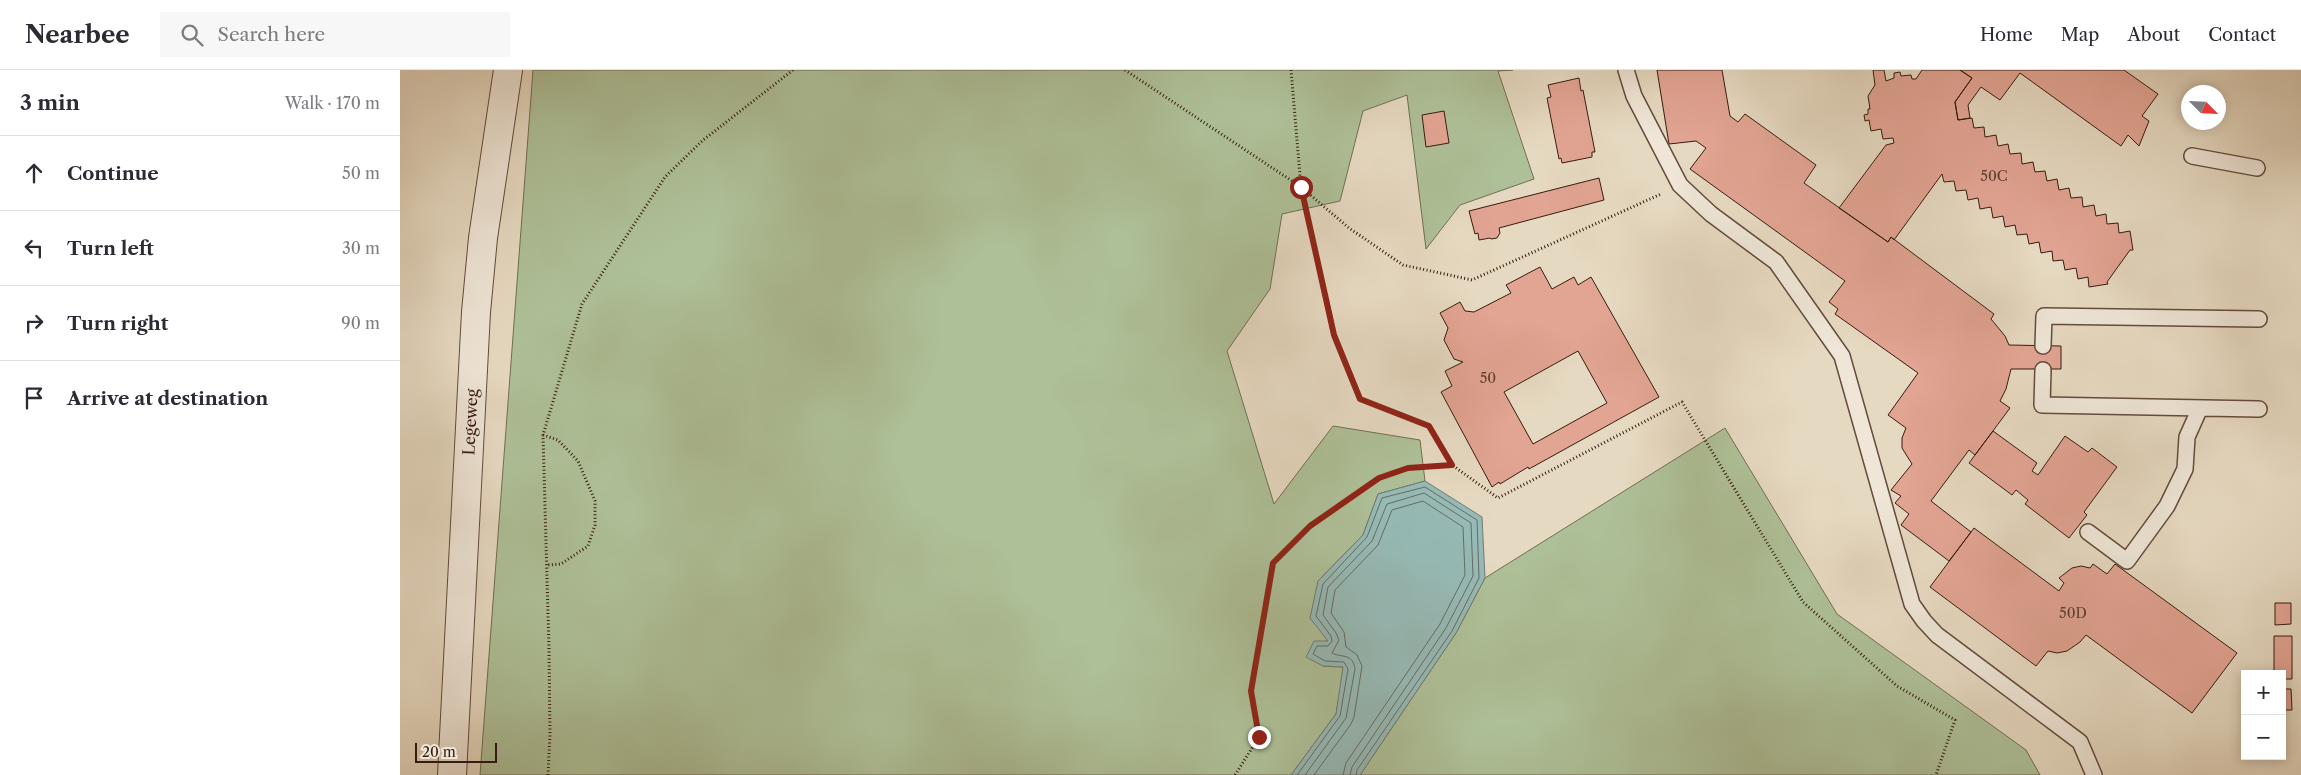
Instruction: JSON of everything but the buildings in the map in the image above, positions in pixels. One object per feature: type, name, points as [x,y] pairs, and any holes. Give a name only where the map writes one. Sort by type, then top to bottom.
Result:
[{"type":"street","name":"Legeweg","points":[[452,775],[476,312],[483,238],[508,70]]},
{"type":"lane","points":[[1626,70],[1634,96],[1680,185],[1711,214],[1776,262],[1842,356],[1912,604],[1917,612],[1938,635],[2080,742],[2094,775]]},
{"type":"lane","points":[[2192,156],[2258,168]]},
{"type":"lane","points":[[2044,346],[2044,316],[2259,319]]},
{"type":"lane","points":[[2043,370],[2042,404],[2259,410]]},
{"type":"lane","points":[[2088,532],[2127,561],[2167,506],[2185,470],[2187,437],[2200,408]]},
{"type":"path","points":[[548,775],[550,734],[543,435],[582,304],[665,177],[702,141],[793,70]]},
{"type":"path","points":[[1126,70],[1301,187],[1349,228],[1403,266],[1472,280],[1680,185]]},
{"type":"path","points":[[1291,70],[1301,187],[1334,335],[1360,399],[1429,426],[1452,465],[1498,498],[1682,402],[1803,602],[1897,686],[1955,720],[1936,775]]},
{"type":"path","points":[[543,435],[558,440],[578,461],[595,501],[594,526],[588,546],[561,564],[547,565]]},
{"type":"path","points":[[1235,775],[1259,737],[1251,691],[1273,563],[1310,526],[1379,478],[1408,468],[1452,465]]},
{"type":"green space","points":[[533,70],[1513,70],[1498,71],[1534,179],[1460,205],[1426,249],[1407,95],[1363,111],[1340,201],[1282,214],[1270,289],[1227,351],[1274,504],[1333,426],[1420,440],[1425,481],[1378,494],[1363,535],[1318,581],[1329,641],[1323,666],[1344,667],[1336,714],[1291,775],[480,775]]},
{"type":"green space","points":[[1725,428],[1837,614],[2026,750],[2040,775],[1360,775],[1456,633],[1485,578]]},
{"type":"water","points":[[1425,481],[1482,517],[1485,578],[1456,633],[1360,775],[1291,775],[1336,714],[1343,667],[1323,666],[1306,657],[1314,641],[1328,641],[1310,618],[1318,581],[1363,535],[1378,494]]},
{"type":"route","points":[[1259,737],[1251,691],[1273,563],[1310,526],[1379,478],[1408,468],[1452,465],[1429,426],[1360,399],[1334,335],[1301,187]]}]
